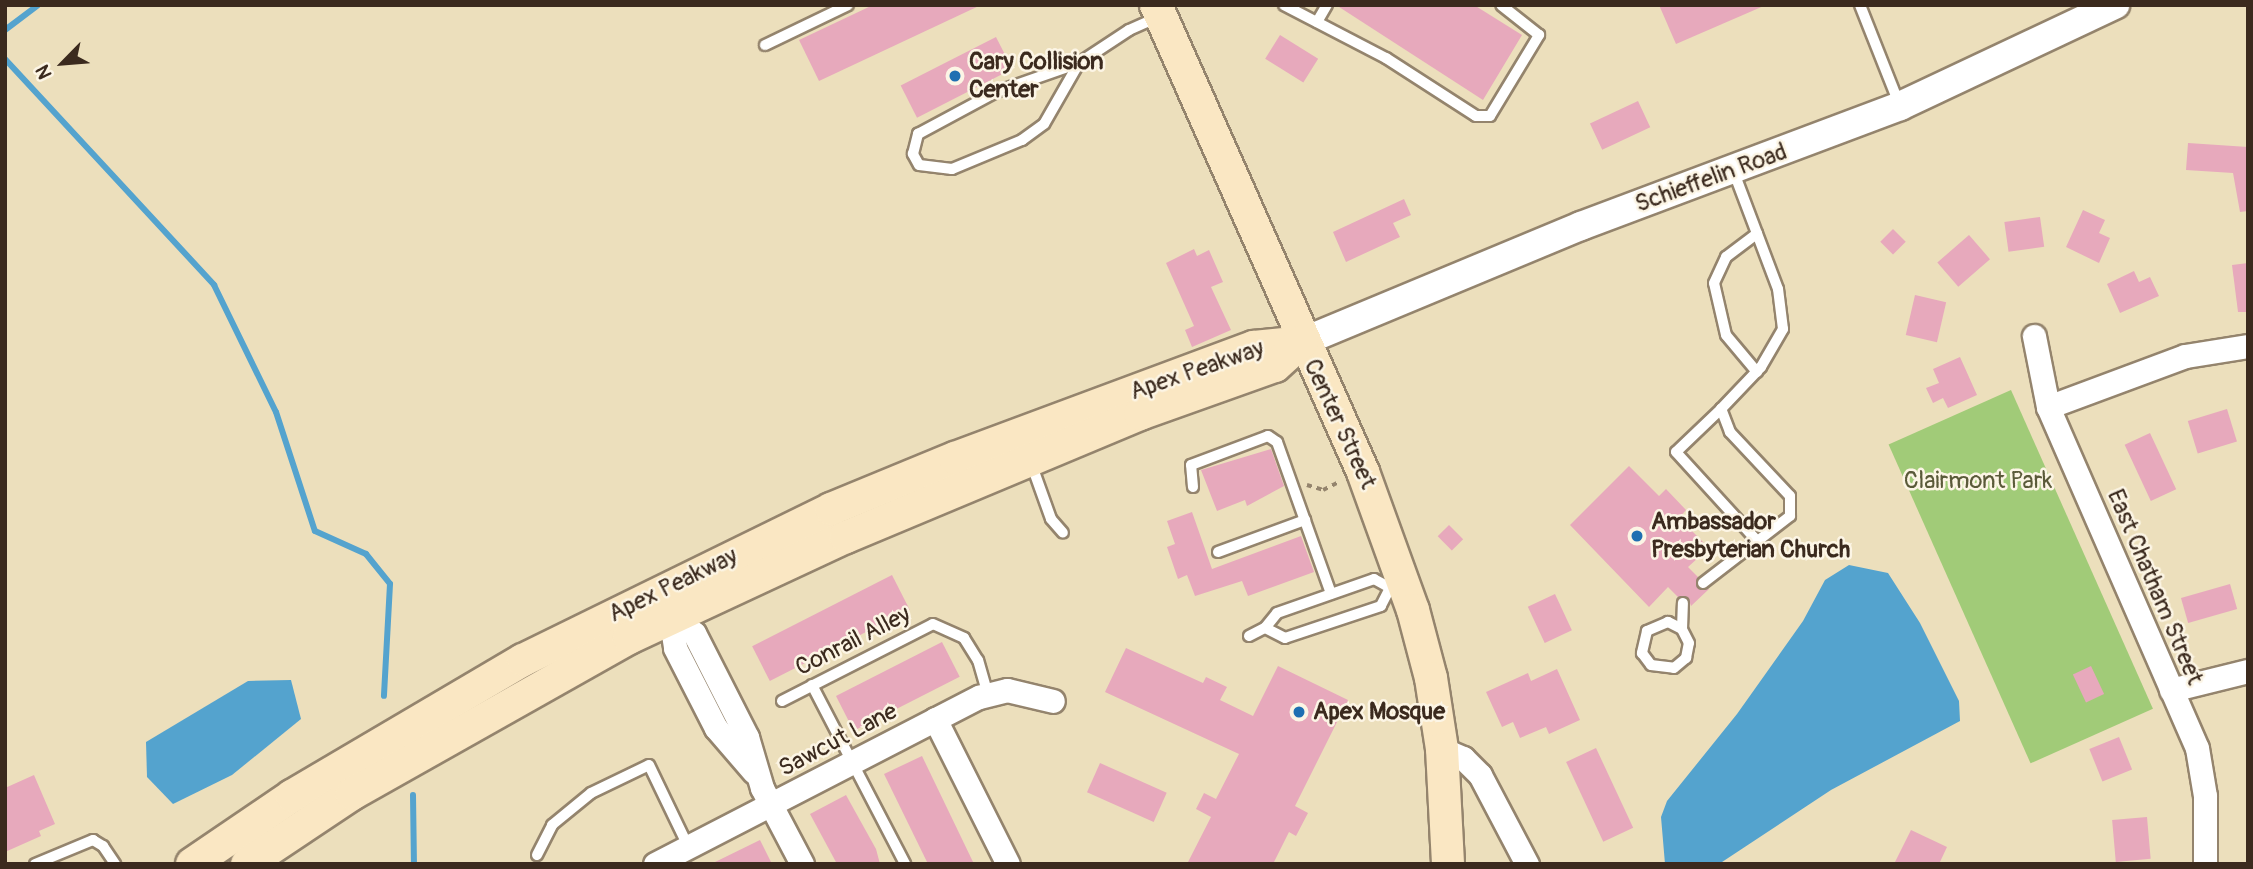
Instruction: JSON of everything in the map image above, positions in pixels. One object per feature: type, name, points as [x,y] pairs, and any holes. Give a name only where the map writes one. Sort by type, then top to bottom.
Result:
[{"type":"main road","name":"Center Street","points":[[1159,11],[1302,342],[1363,472],[1396,585],[1431,678],[1442,749],[1448,864]]},
{"type":"main road","name":"Apex Peakway","points":[[192,864],[423,717],[667,604],[846,537],[1031,463],[1140,414],[1275,366],[1302,342]]},
{"type":"main road","name":"Apex Peakway","points":[[247,864],[352,794],[509,702],[667,604],[831,509],[978,449],[1254,347],[1302,342]]},
{"type":"street","name":"Schieffelin Road","points":[[1302,342],[1568,231],[1900,106],[2115,5]]},
{"type":"street","name":"East Chatham Street","points":[[2034,336],[2049,407],[2197,748],[2205,796],[2205,864]]},
{"type":"street","points":[[2049,407],[2176,359],[2248,346]]},
{"type":"street","points":[[667,604],[694,633],[747,737],[754,772],[802,864]]},
{"type":"street","points":[[2171,690],[2248,671]]},
{"type":"street","name":"Sawcut Lane","points":[[655,864],[988,694],[1007,690],[1053,701]]},
{"type":"street","points":[[936,719],[1009,864]]},
{"type":"street","points":[[1442,749],[1462,758],[1480,775],[1527,864]]},
{"type":"lane","points":[[765,45],[848,5]]},
{"type":"lane","points":[[1284,5],[1386,58],[1476,116],[1490,116],[1539,35],[1501,5]]},
{"type":"lane","points":[[1317,22],[1327,5]]},
{"type":"lane","points":[[1860,5],[1900,106]]},
{"type":"lane","points":[[1079,63],[1044,124],[1021,140],[952,169],[919,165],[913,154],[918,134],[996,92],[1079,63],[1159,11]]},
{"type":"lane","points":[[1733,170],[1778,289],[1783,329],[1757,372],[1676,452],[1759,543]]},
{"type":"lane","points":[[1757,234],[1726,257],[1714,283],[1726,335],[1757,372]]},
{"type":"lane","points":[[1703,583],[1759,543],[1790,516],[1790,496],[1730,432],[1721,409]]},
{"type":"lane","points":[[1193,487],[1191,465],[1268,436],[1277,442],[1331,594]]},
{"type":"lane","points":[[1031,463],[1051,519],[1063,533]]},
{"type":"lane","points":[[1218,552],[1303,514]]},
{"type":"lane","points":[[1249,636],[1265,628],[1277,613],[1374,579],[1396,585],[1381,606],[1285,638],[1265,628]]},
{"type":"lane","points":[[1682,629],[1668,622],[1647,631],[1642,653],[1651,665],[1666,670],[1680,664],[1689,643],[1682,629],[1683,603]]},
{"type":"lane","name":"Conrail Alley","points":[[782,701],[933,624],[964,638],[978,660],[988,694]]},
{"type":"lane","points":[[811,685],[905,864]]},
{"type":"lane","points":[[537,855],[552,825],[591,793],[649,765],[688,846]]},
{"type":"lane","points":[[35,864],[93,840],[103,846],[115,864]]},
{"type":"path","points":[[1305,485],[1323,490],[1337,483]]},
{"type":"green space","name":"Clairmont Park","points":[[2011,390],[2153,709],[2031,763],[1889,445]]},
{"type":"water","points":[[1849,565],[1888,573],[1920,623],[1959,701],[1960,721],[1831,790],[1719,864],[1665,864],[1661,817],[1667,801],[1737,714],[1803,621],[1825,580]]},
{"type":"water","points":[[291,680],[301,719],[232,775],[173,804],[147,777],[146,742],[248,681]]},
{"type":"building","points":[[873,5],[981,5],[819,81],[799,40]]},
{"type":"building","points":[[1336,5],[1474,5],[1522,35],[1483,100]]},
{"type":"building","points":[[1659,5],[1766,5],[1676,44]]},
{"type":"building","points":[[1280,35],[1318,59],[1303,83],[1265,59]]},
{"type":"building","name":"Cary Collision Center","points":[[996,37],[1012,69],[917,118],[901,86]]},
{"type":"building","points":[[1638,101],[1650,127],[1602,150],[1590,123]]},
{"type":"building","points":[[2188,143],[2248,147],[2248,211],[2240,212],[2233,173],[2186,170]]},
{"type":"building","points":[[1404,199],[1411,215],[1393,223],[1400,237],[1346,262],[1333,232]]},
{"type":"building","points":[[2083,210],[2105,220],[2099,233],[2110,238],[2099,263],[2066,247]]},
{"type":"building","points":[[2040,217],[2044,247],[2009,252],[2004,222]]},
{"type":"building","points":[[1893,229],[1906,242],[1893,254],[1880,242]]},
{"type":"building","points":[[1969,235],[1990,259],[1958,287],[1937,263]]},
{"type":"building","points":[[1194,249],[1197,256],[1209,250],[1223,282],[1211,287],[1231,330],[1192,347],[1185,330],[1194,326],[1166,263]]},
{"type":"building","points":[[2248,263],[2248,312],[2238,312],[2232,265]]},
{"type":"building","points":[[2134,271],[2139,282],[2150,277],[2159,296],[2120,313],[2107,284]]},
{"type":"building","points":[[1915,295],[1946,302],[1937,342],[1906,335]]},
{"type":"building","points":[[1960,357],[1977,395],[1948,408],[1943,398],[1933,403],[1926,388],[1939,383],[1933,369]]},
{"type":"building","points":[[2227,409],[2237,442],[2198,454],[2188,421]]},
{"type":"building","points":[[2150,433],[2176,489],[2151,501],[2125,445]]},
{"type":"building","points":[[1271,449],[1284,486],[1247,506],[1245,500],[1217,511],[1201,470]]},
{"type":"building","points":[[1629,466],[1659,496],[1666,489],[1686,510],[1679,518],[1709,548],[1688,567],[1698,577],[1697,588],[1709,589],[1691,606],[1688,597],[1678,597],[1668,587],[1649,607],[1570,525]]},
{"type":"building","points":[[1192,512],[1212,569],[1301,536],[1314,572],[1248,596],[1242,581],[1195,596],[1187,575],[1178,579],[1167,547],[1175,544],[1167,521]]},
{"type":"building","points":[[1449,525],[1463,539],[1452,550],[1438,536]]},
{"type":"building","points":[[892,575],[910,610],[770,681],[752,646]]},
{"type":"building","points":[[2230,584],[2237,609],[2188,623],[2181,598]]},
{"type":"building","points":[[1555,594],[1572,630],[1545,643],[1528,607]]},
{"type":"building","points":[[942,642],[960,677],[854,731],[836,696]]},
{"type":"building","points":[[1126,648],[1203,683],[1206,677],[1227,687],[1220,700],[1253,716],[1278,666],[1348,700],[1295,806],[1308,813],[1296,836],[1289,832],[1273,864],[1187,864],[1211,817],[1196,809],[1204,793],[1216,799],[1239,754],[1105,692]]},
{"type":"building","points":[[2091,666],[2104,694],[2086,703],[2073,674]]},
{"type":"building","points":[[1557,669],[1580,720],[1549,734],[1546,727],[1520,738],[1513,722],[1502,727],[1486,692],[1528,673],[1531,681]]},
{"type":"building","points":[[2119,737],[2132,769],[2102,781],[2089,749]]},
{"type":"building","points":[[1596,748],[1633,828],[1603,842],[1566,762]]},
{"type":"building","points":[[922,756],[974,864],[928,864],[884,774]]},
{"type":"building","points":[[1100,763],[1167,793],[1154,822],[1087,792]]},
{"type":"building","points":[[34,775],[55,824],[39,831],[41,836],[5,852],[5,788]]},
{"type":"building","points":[[846,795],[876,849],[880,864],[837,864],[810,814]]},
{"type":"building","points":[[2147,817],[2151,859],[2116,862],[2112,820]]},
{"type":"building","points":[[1911,830],[1947,847],[1939,864],[1894,864]]},
{"type":"building","points":[[760,840],[772,864],[711,864]]},
{"type":"waterway","points":[[5,30],[38,5]]},
{"type":"waterway","points":[[5,59],[214,285],[276,412],[315,531],[366,554],[390,584],[384,696]]},
{"type":"waterway","points":[[413,795],[414,864]]},
{"type":"place","name":"Cary Collision Center","points":[[955,76]]},
{"type":"place","name":"Ambassador Presbyterian Church","points":[[1637,536]]},
{"type":"place","name":"Apex Mosque","points":[[1299,712]]}]
